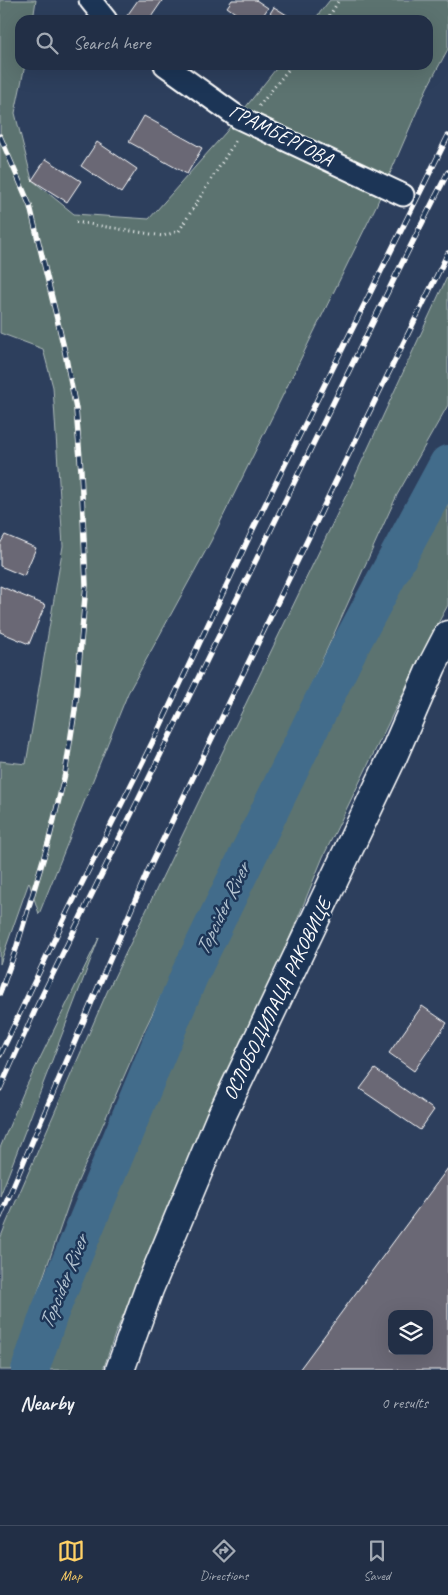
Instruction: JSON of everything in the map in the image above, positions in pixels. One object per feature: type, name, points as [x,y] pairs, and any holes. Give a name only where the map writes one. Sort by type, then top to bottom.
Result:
[{"type":"main road","name":"ОСЛОБОДИЛАЦА РАКОВИЦЕ","points":[[120,1370],[149,1289],[220,1119],[389,764],[432,666],[448,635]]},
{"type":"street","points":[[90,0],[102,15]]},
{"type":"street","name":"ГРАМБЕРГОВА","points":[[172,70],[239,118],[403,195]]},
{"type":"path","points":[[330,15],[339,0]]},
{"type":"path","points":[[76,222],[163,236],[179,231],[247,121],[288,70]]},
{"type":"green space","points":[[0,0],[36,0],[34,15],[15,15],[15,70],[24,70],[15,113],[32,180],[74,214],[149,219],[226,132],[275,70],[433,70],[433,15],[318,15],[330,0],[448,0],[448,49],[427,88],[376,206],[211,541],[128,693],[39,914],[29,882],[0,964],[0,761],[26,764],[63,546],[53,387],[43,349],[0,333]]},
{"type":"green space","points":[[448,275],[448,405],[397,495],[298,713],[143,1033],[71,1197],[11,1370],[0,1370],[0,1239],[6,1224],[107,992],[352,483]]},
{"type":"green space","points":[[448,464],[448,605],[323,857],[270,986],[213,1110],[115,1334],[103,1370],[30,1370],[49,1314],[138,1099],[236,880],[390,572]]},
{"type":"green space","points":[[99,938],[0,1196],[0,1148],[24,1091]]},
{"type":"building","points":[[138,0],[162,1],[152,15],[128,15]]},
{"type":"building","points":[[232,0],[256,0],[268,8],[263,15],[238,15],[227,7]]},
{"type":"building","points":[[274,7],[287,15],[269,15]]},
{"type":"building","points":[[144,116],[202,148],[187,174],[129,142]]},
{"type":"building","points":[[97,142],[137,169],[121,193],[81,166]]},
{"type":"building","points":[[46,159],[81,181],[67,202],[32,180]]},
{"type":"building","points":[[5,535],[36,548],[24,576],[0,566],[0,544]]},
{"type":"building","points":[[0,586],[45,605],[29,644],[0,632]]},
{"type":"building","points":[[422,1006],[447,1023],[414,1071],[389,1053]]},
{"type":"building","points":[[375,1069],[434,1110],[420,1130],[360,1089]]},
{"type":"building","points":[[448,1168],[448,1370],[299,1370]]},
{"type":"waterway","name":"Topcider River","points":[[30,1370],[49,1314],[189,976],[349,648],[448,464]]},
{"type":"railway","points":[[0,136],[30,206],[64,348],[76,409],[86,585],[75,710],[65,774],[49,840],[16,949],[0,993]]},
{"type":"railway","points":[[0,1055],[67,913],[157,733],[253,529],[448,136]]},
{"type":"railway","points":[[0,1089],[37,1006],[448,172]]},
{"type":"railway","points":[[0,1217],[146,875],[448,253]]}]
